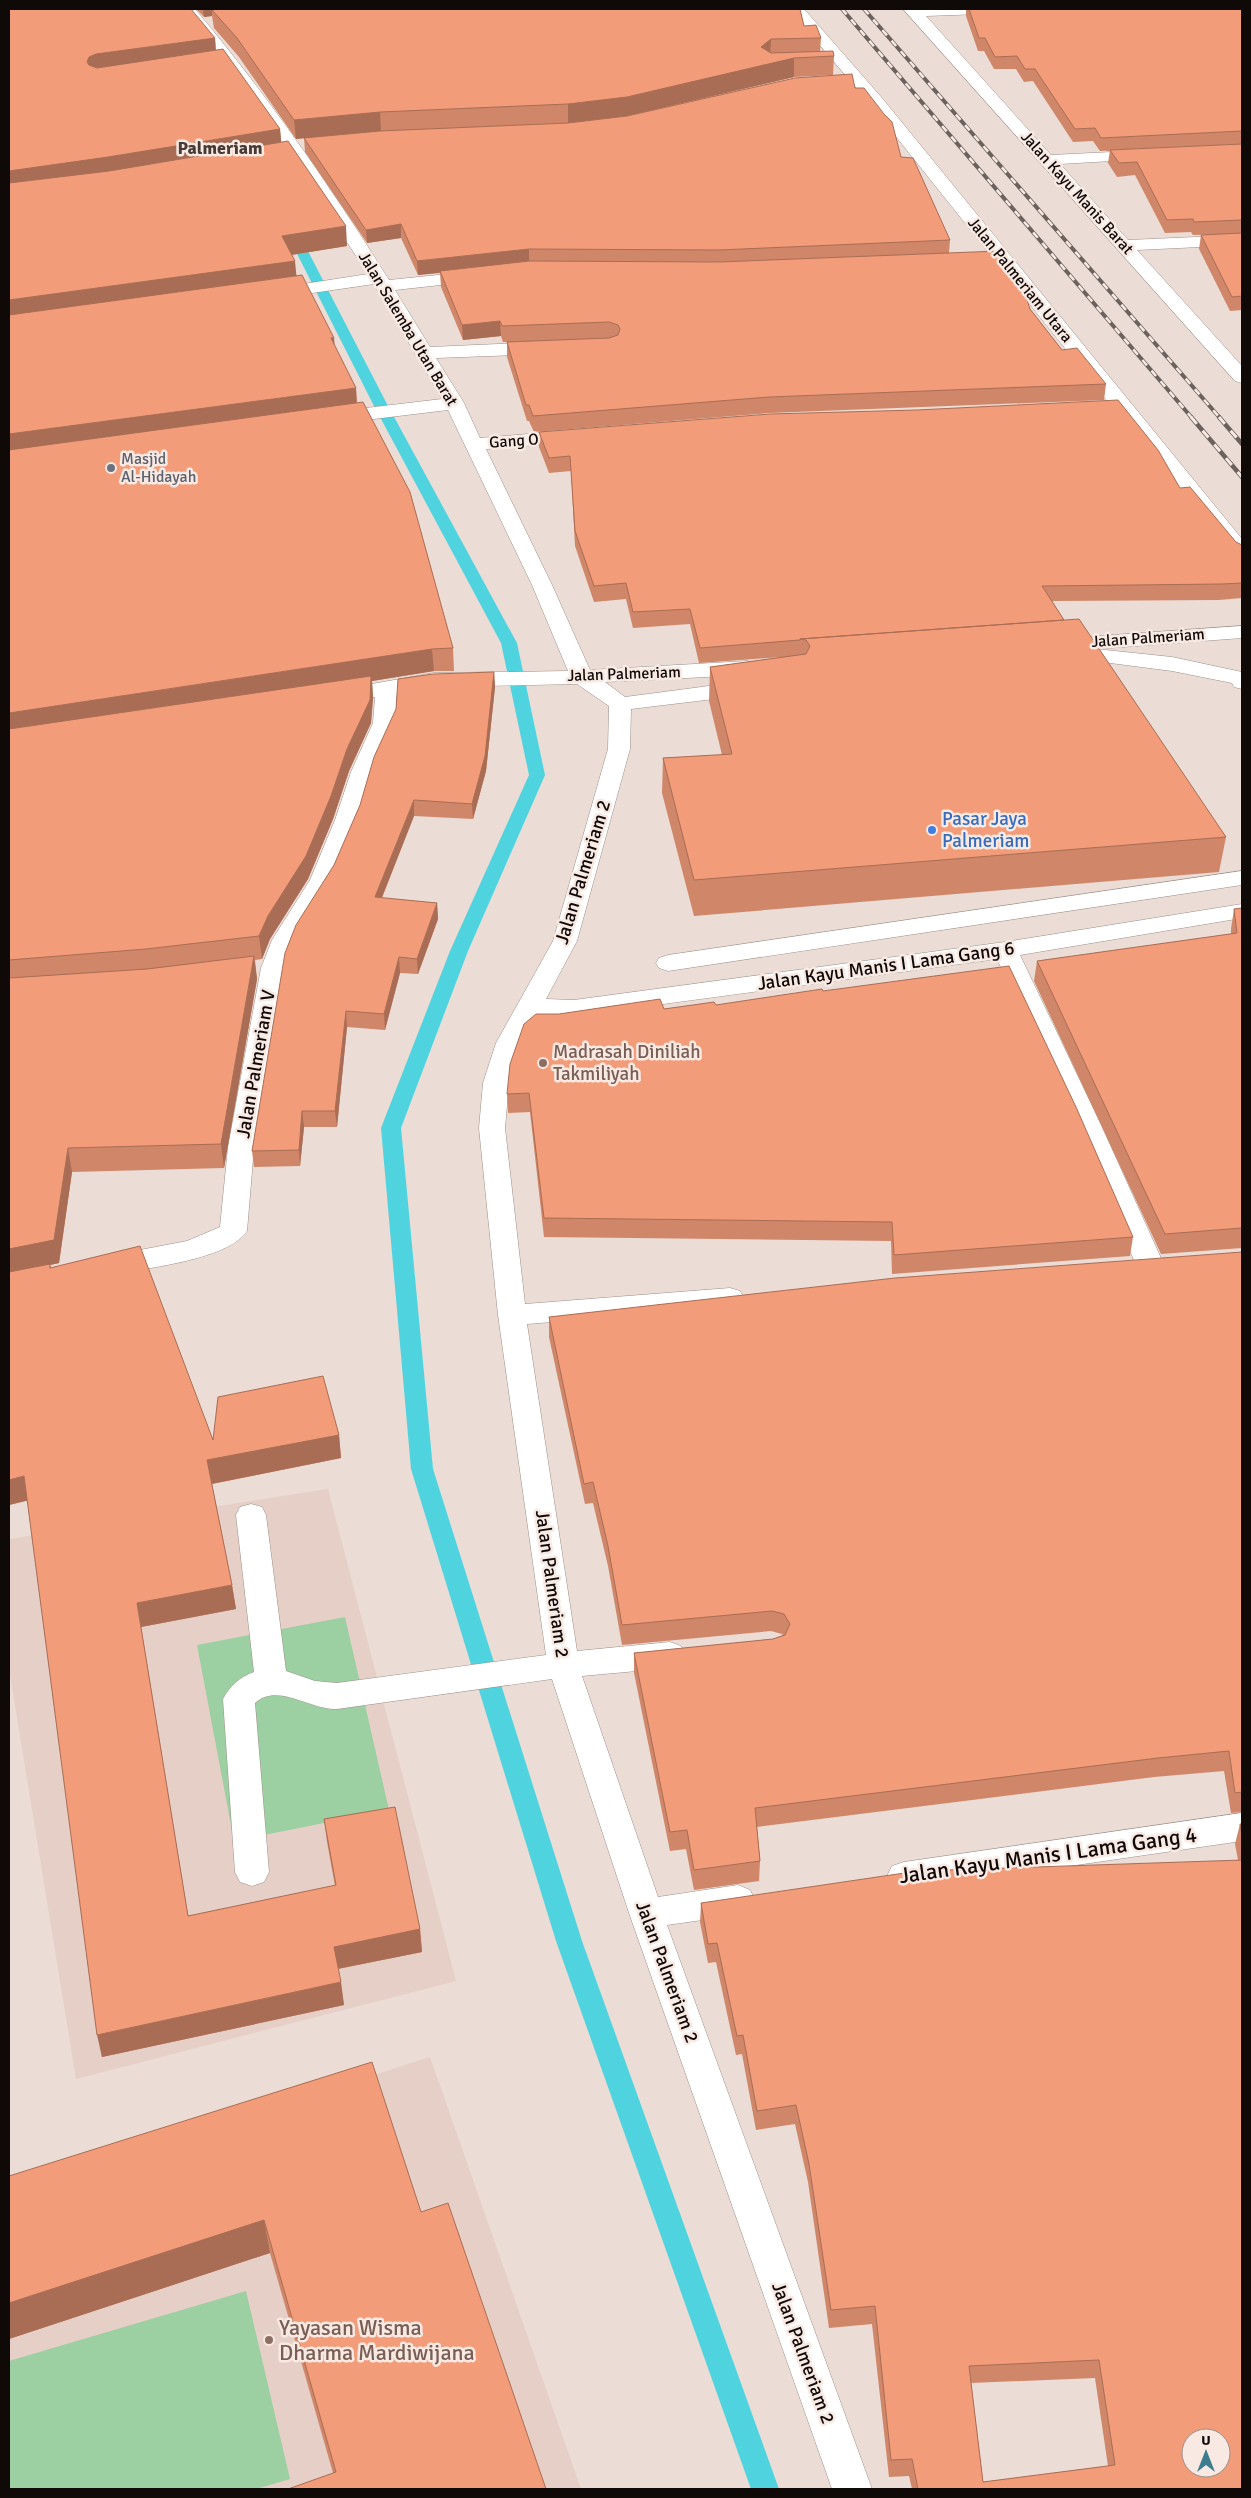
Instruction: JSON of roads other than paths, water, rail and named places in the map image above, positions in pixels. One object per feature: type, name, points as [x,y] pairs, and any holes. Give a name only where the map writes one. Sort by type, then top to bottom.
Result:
[{"type":"street","name":"Jalan Salemba Utan Barat","points":[[186,9],[207,23],[222,63],[293,150],[381,282],[454,403],[542,585],[569,677]]},
{"type":"street","name":"Jalan Palmeriam Utara","points":[[796,9],[842,64],[847,81],[876,100],[1122,407],[1242,552]]},
{"type":"street","points":[[912,10],[981,9]]},
{"type":"street","name":"Jalan Kayu Manis Barat","points":[[912,10],[1242,377]]},
{"type":"street","points":[[820,64],[842,64]]},
{"type":"street","points":[[1048,160],[1166,153]]},
{"type":"street","points":[[1125,245],[1242,240]]},
{"type":"street","points":[[984,260],[1003,259]]},
{"type":"street","points":[[256,296],[346,284],[490,274]]},
{"type":"street","points":[[423,353],[560,348]]},
{"type":"street","points":[[313,421],[454,403]]},
{"type":"street","points":[[1102,408],[1122,407]]},
{"type":"street","name":"Gang O","points":[[474,444],[592,435]]},
{"type":"street","points":[[1230,643],[1241,680]]},
{"type":"street","name":"Jalan Palmeriam","points":[[1230,643],[1038,651],[1125,657],[1241,680]]},
{"type":"street","name":"Jalan Palmeriam","points":[[311,701],[434,680],[768,676],[620,704]]},
{"type":"street","points":[[569,677],[604,691],[620,704]]},
{"type":"street","name":"Jalan Palmeriam V","points":[[87,1270],[195,1248],[222,1239],[233,1231],[241,1147],[263,969],[322,880],[347,820],[362,772],[384,723],[386,689]]},
{"type":"street","name":"Jalan Palmeriam 2","points":[[620,704],[619,749],[565,941],[508,1043],[496,1083],[492,1128],[512,1314],[563,1665],[646,1913],[852,2489]]},
{"type":"street","points":[[668,963],[1242,878]]},
{"type":"street","name":"Jalan Kayu Manis I Lama Gang 6","points":[[528,1006],[574,1008],[1005,950],[1242,911]]},
{"type":"street","points":[[1005,950],[1088,1125],[1151,1267]]},
{"type":"street","points":[[1122,1269],[1178,1265]]},
{"type":"street","points":[[512,1314],[758,1296]]},
{"type":"street","points":[[251,1515],[271,1680]]},
{"type":"street","points":[[252,1872],[239,1699],[246,1690],[271,1680],[327,1696],[355,1694],[563,1665],[695,1652]]},
{"type":"street","name":"Jalan Kayu Manis I Lama Gang 4","points":[[870,1881],[1242,1826]]},
{"type":"street","points":[[646,1913],[763,1896]]},
{"type":"waterway","points":[[290,228],[380,404],[509,643],[537,775],[459,951],[391,1128],[422,1469],[569,1941],[765,2489]]},
{"type":"railway","points":[[842,9],[1192,418]]},
{"type":"railway","points":[[864,9],[1220,418]]},
{"type":"railway","points":[[1191,417],[1242,477]]},
{"type":"railway","points":[[1219,417],[1242,444]]},
{"type":"place","name":"Masjid Al-Hidayah","points":[[111,468]]},
{"type":"place","name":"Pasar Jaya Palmeriam","points":[[932,830]]},
{"type":"place","name":"Madrasah Diniliah Takmiliyah","points":[[543,1063]]},
{"type":"place","name":"Yayasan Wisma Dharma Mardiwijana","points":[[269,2340]]},
{"type":"district","name":"Palmeriam","points":[[220,148]]}]
